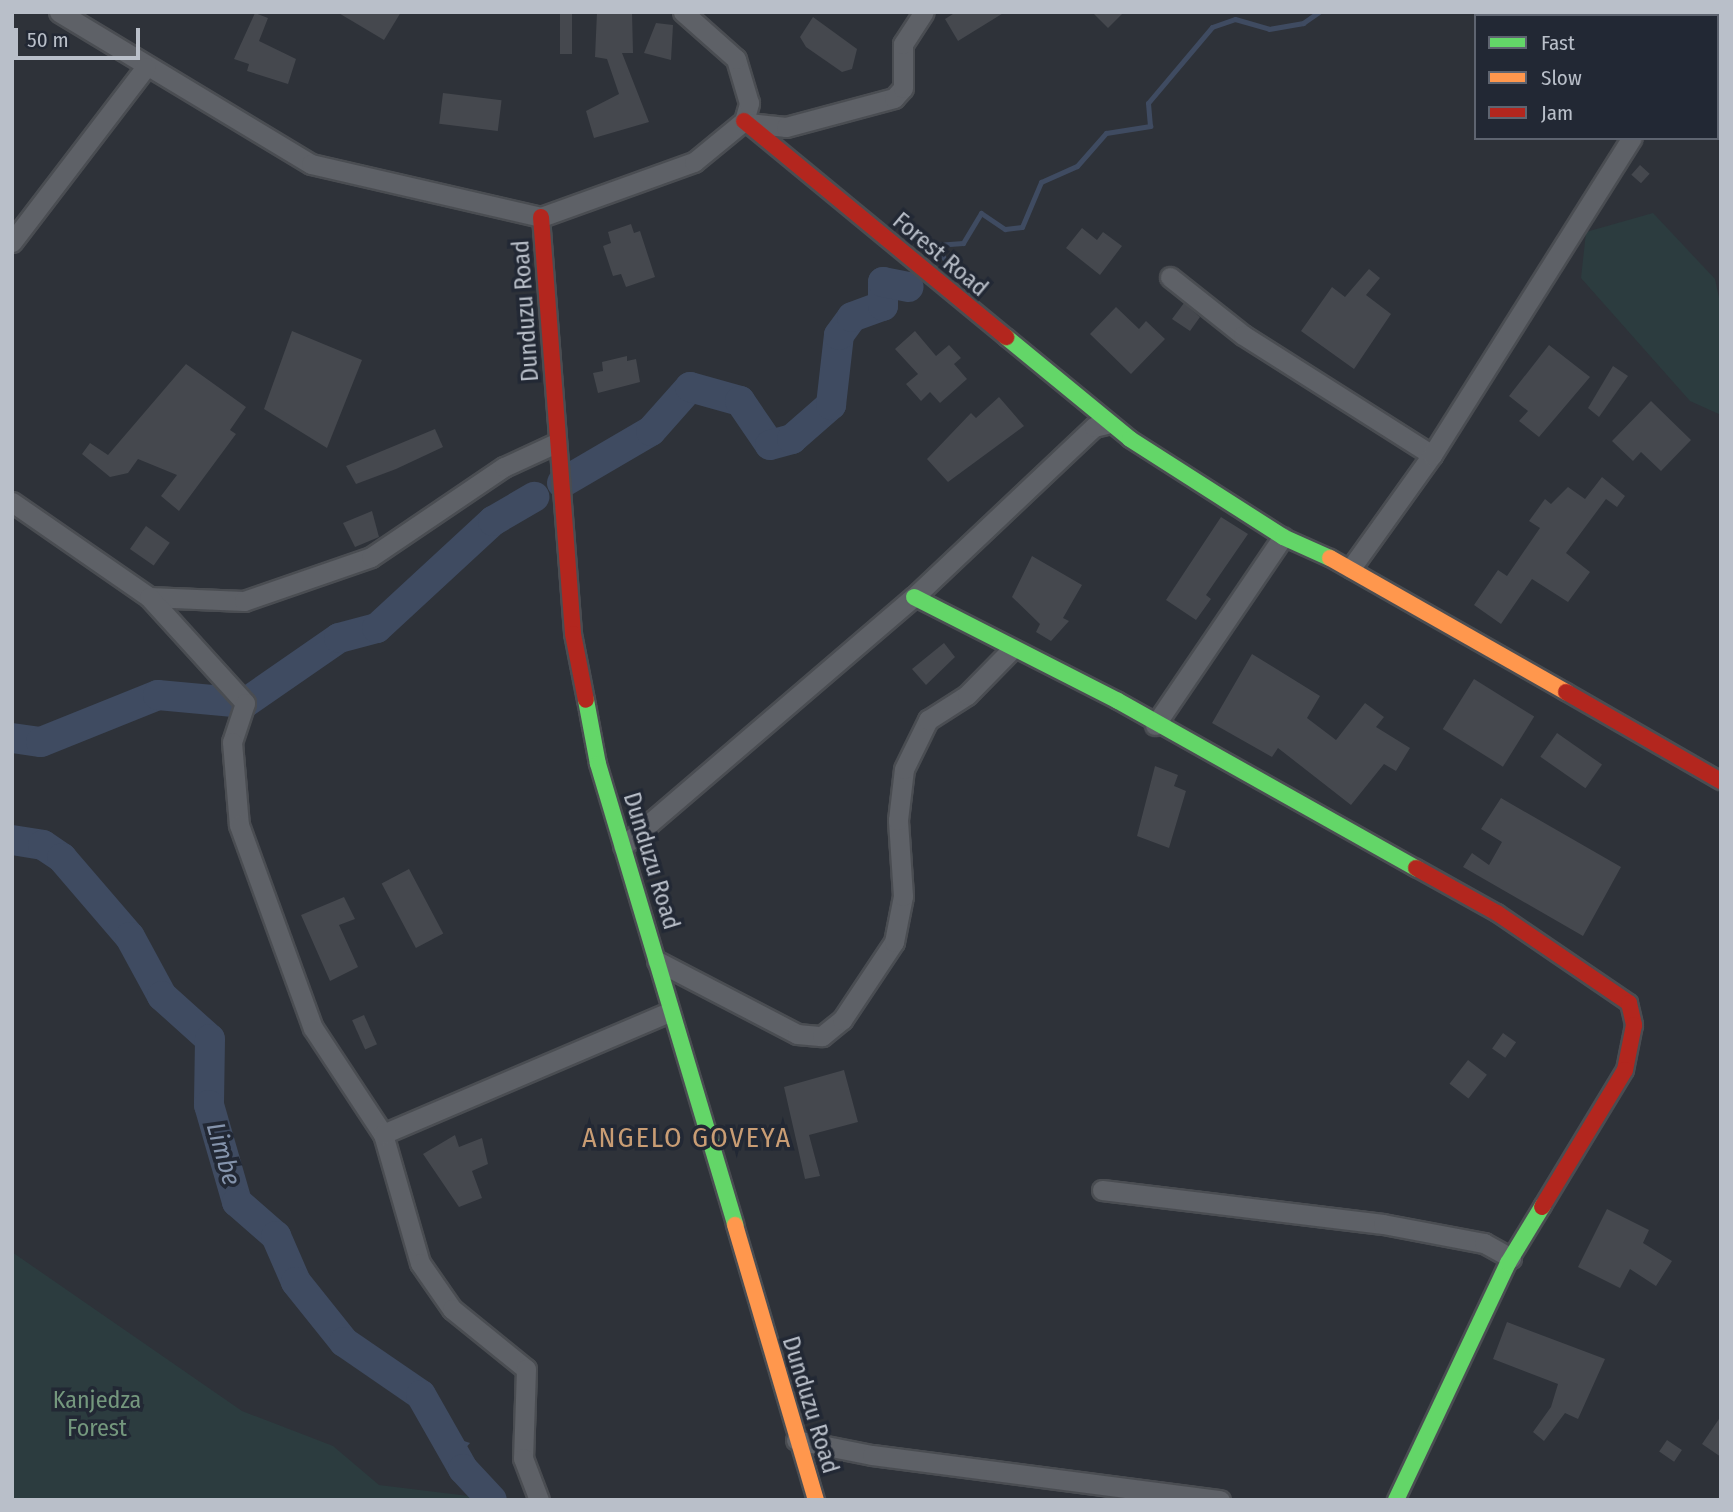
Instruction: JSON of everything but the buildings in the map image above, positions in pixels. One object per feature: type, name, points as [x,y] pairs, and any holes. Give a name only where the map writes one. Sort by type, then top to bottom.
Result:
[{"type":"street","points":[[59,12],[311,164],[541,217],[694,162],[744,121],[749,103],[736,59],[714,33],[682,12]]},
{"type":"street","points":[[744,121],[786,128],[894,98],[903,88],[903,44],[925,12]]},
{"type":"street","points":[[12,242],[146,66]]},
{"type":"street","name":"Forest Road","points":[[744,121],[1107,424],[1283,537],[1351,568],[1721,781]]},
{"type":"street","points":[[1351,568],[1432,455],[1631,140]]},
{"type":"street","name":"Dunduzu Road","points":[[541,217],[556,443],[573,634],[598,764],[657,961],[669,1012],[816,1500]]},
{"type":"street","points":[[1170,277],[1243,335],[1432,455]]},
{"type":"street","points":[[623,846],[914,597],[1094,428],[1107,424]]},
{"type":"street","points":[[149,597],[244,601],[344,570],[504,467],[556,443]]},
{"type":"street","points":[[12,502],[149,597],[245,703],[232,742],[239,825],[313,1028],[383,1135],[420,1263],[452,1309],[526,1368],[523,1458],[539,1500]]},
{"type":"street","points":[[1155,725],[1283,537]]},
{"type":"street","points":[[914,597],[1155,725],[1497,913],[1629,1003],[1634,1025],[1625,1070],[1511,1258],[1396,1500]]},
{"type":"street","points":[[657,961],[797,1034],[822,1036],[842,1020],[894,942],[903,895],[898,820],[904,769],[928,720],[967,695],[1012,649]]},
{"type":"street","points":[[383,1135],[669,1012]]},
{"type":"street","points":[[1102,1190],[1383,1224],[1484,1243],[1511,1258]]},
{"type":"street","points":[[796,1440],[872,1455],[1220,1500]]},
{"type":"green space","points":[[1653,213],[1715,279],[1721,307],[1721,415],[1690,401],[1581,278],[1586,232]]},
{"type":"green space","name":"Kanjedza Forest","points":[[12,1252],[242,1411],[333,1446],[379,1485],[501,1500],[12,1500]]},
{"type":"water","points":[[446,1435],[470,1443],[463,1451],[472,1454],[461,1458],[468,1460],[469,1474],[452,1458],[457,1444],[442,1442]]},
{"type":"waterway","points":[[945,260],[936,245],[963,243],[981,213],[1005,229],[1022,227],[1041,182],[1077,166],[1106,133],[1150,126],[1148,103],[1212,27],[1235,19],[1269,29],[1303,23],[1319,12]]},
{"type":"waterway","points":[[562,483],[651,431],[690,387],[740,401],[770,445],[792,439],[831,405],[839,335],[852,317],[883,306],[883,282],[909,287]]},
{"type":"waterway","points":[[12,738],[41,742],[158,695],[245,703],[339,638],[377,628],[493,521],[534,497]]},
{"type":"waterway","name":"Limbe","points":[[12,840],[43,845],[62,858],[130,937],[162,996],[210,1039],[209,1105],[237,1202],[276,1236],[296,1282],[344,1342],[421,1395],[463,1469],[492,1500]]},
{"type":"traffic: fast","points":[[1006,337],[1130,439],[1283,537],[1330,558]]},
{"type":"traffic: fast","points":[[914,597],[1118,701],[1416,868]]},
{"type":"traffic: fast","points":[[586,700],[598,764],[735,1225]]},
{"type":"traffic: fast","points":[[1396,1500],[1508,1263],[1542,1207]]},
{"type":"traffic: slow","points":[[1330,558],[1566,692]]},
{"type":"traffic: slow","points":[[735,1225],[816,1500]]},
{"type":"traffic: jam","points":[[744,121],[1006,337]]},
{"type":"traffic: jam","points":[[541,217],[573,634],[586,700]]},
{"type":"traffic: jam","points":[[1566,692],[1721,781]]},
{"type":"traffic: jam","points":[[1416,868],[1497,913],[1629,1003],[1634,1025],[1625,1070],[1542,1207]]},
{"type":"district","name":"ANGELO GOVEYA","points":[[687,1138]]}]
